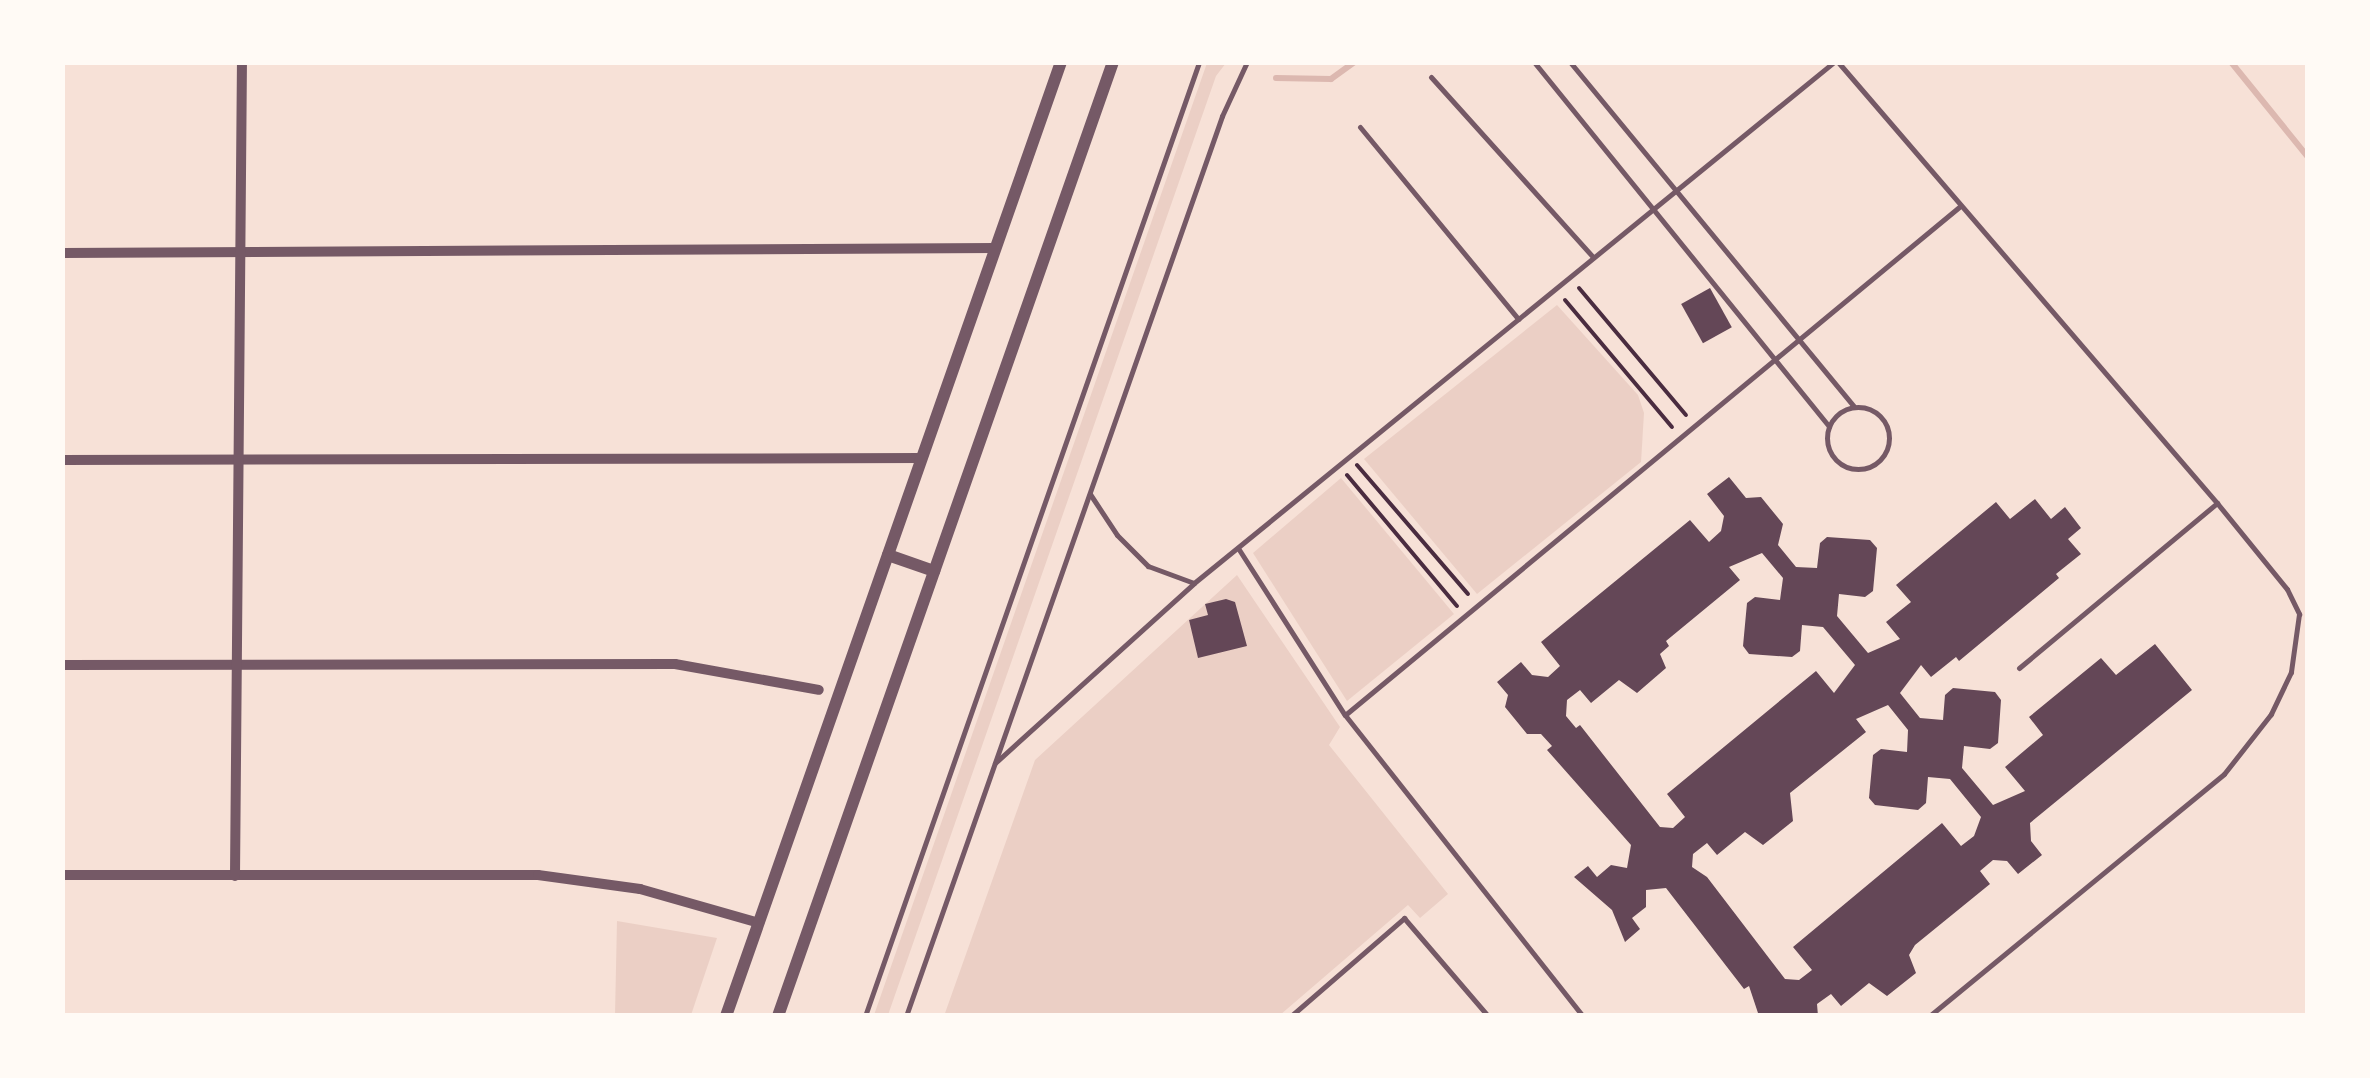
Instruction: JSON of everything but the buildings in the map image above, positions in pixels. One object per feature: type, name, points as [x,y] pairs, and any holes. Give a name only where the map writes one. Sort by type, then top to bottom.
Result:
[{"type":"street","points":[[236,876],[242,62]]},
{"type":"street","points":[[726,1016],[1061,62]]},
{"type":"street","points":[[778,1016],[1113,62]]},
{"type":"street","points":[[62,254],[996,248]]},
{"type":"street","points":[[62,460],[922,458]]},
{"type":"street","points":[[888,555],[934,571]]},
{"type":"street","points":[[62,665],[675,664],[819,690]]},
{"type":"street","points":[[62,875],[538,874],[640,890],[759,923]]},
{"type":"lane","points":[[865,1016],[1199,62]]},
{"type":"lane","points":[[906,1016],[1247,62]]},
{"type":"lane","points":[[1534,62],[1780,360],[1829,426],[1828,448],[1842,465],[1863,469],[1882,459],[1890,439],[1883,418],[1854,406],[1570,62]]},
{"type":"lane","points":[[994,763],[1194,583],[1556,289],[1652,206],[1836,62],[2217,503],[2288,589],[2300,614],[2291,672],[2271,714],[2224,774],[1929,1016]]},
{"type":"lane","points":[[1431,77],[1592,256]]},
{"type":"lane","points":[[1360,127],[1518,320]]},
{"type":"lane","points":[[1345,714],[1780,360],[1960,206]]},
{"type":"lane","points":[[1829,426],[1854,406]]},
{"type":"lane","points":[[1090,493],[1117,535],[1148,566],[1194,583]]},
{"type":"lane","points":[[2019,668],[2217,503]]},
{"type":"lane","points":[[1238,548],[1345,714],[1583,1016]]},
{"type":"lane","points":[[1291,1016],[1404,918],[1488,1016]]},
{"type":"path","points":[[1570,277],[1696,426]]},
{"type":"path","points":[[1556,289],[1681,438]]},
{"type":"path","points":[[1350,456],[1478,605]]},
{"type":"path","points":[[1338,464],[1466,616]]},
{"type":"shaded area","points":[[1207,63],[1226,63],[1216,76],[888,1015],[874,1015]]},
{"type":"shaded area","points":[[1557,305],[1638,395],[1644,413],[1641,462],[1477,594],[1364,459]]},
{"type":"shaded area","points":[[1341,478],[1454,614],[1347,701],[1253,553]]},
{"type":"shaded area","points":[[1237,575],[1340,727],[1329,745],[1448,894],[1420,918],[1408,905],[1280,1015],[944,1016],[1035,760]]},
{"type":"shaded area","points":[[617,921],[717,938],[691,1015],[615,1015]]},
{"type":"waterway","points":[[1276,78],[1331,79],[1354,62]]},
{"type":"waterway","points":[[2231,62],[2308,157]]}]
